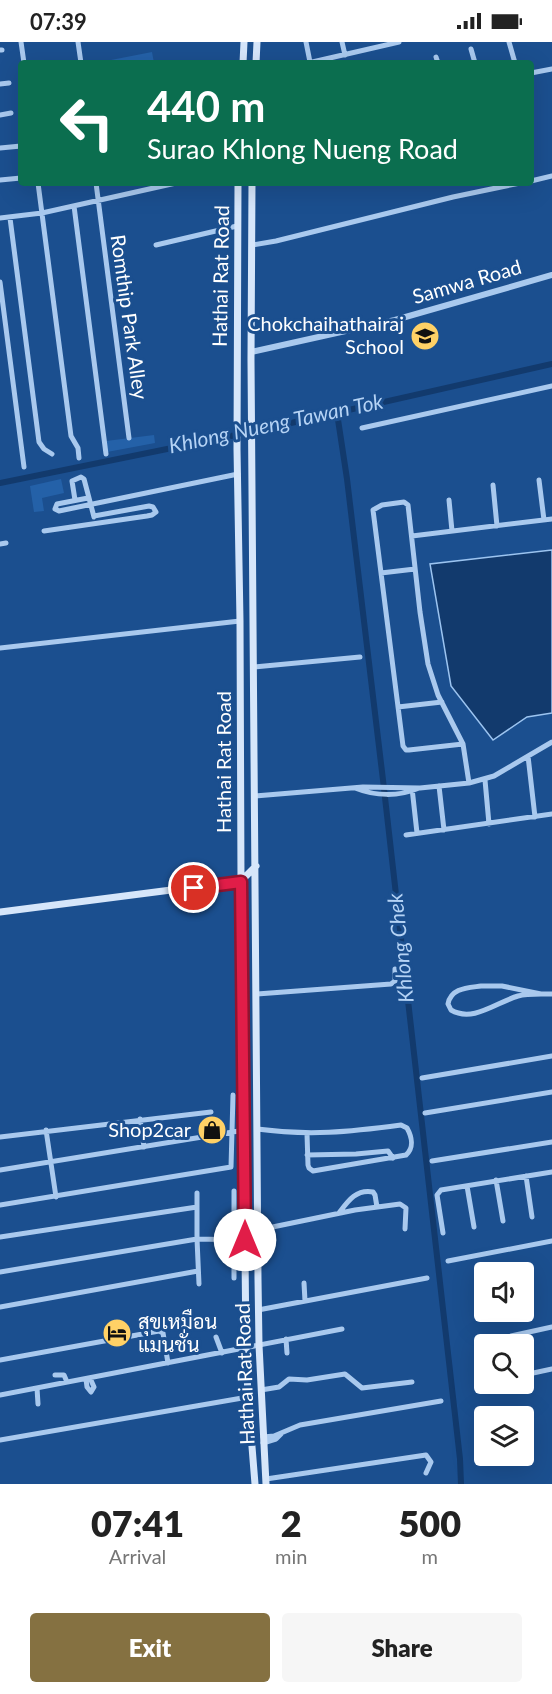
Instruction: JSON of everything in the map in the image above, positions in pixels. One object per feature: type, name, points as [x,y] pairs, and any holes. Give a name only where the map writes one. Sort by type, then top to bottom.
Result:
[{"type":"main road","points":[[243,60],[244,42]]},
{"type":"main road","points":[[256,60],[257,42]]},
{"type":"main road","name":"Hathai Rat Road","points":[[238,186],[236,416],[240,621],[246,1348],[255,1484]]},
{"type":"main road","name":"Hathai Rat Road","points":[[252,186],[251,413],[258,1310],[266,1481]]},
{"type":"main road","points":[[0,912],[241,882],[256,866]]},
{"type":"main road","points":[[241,882],[256,896]]},
{"type":"street","points":[[21,42],[24,60]]},
{"type":"street","points":[[78,42],[81,60]]},
{"type":"street","points":[[306,42],[309,60]]},
{"type":"street","points":[[342,42],[345,54]]},
{"type":"street","points":[[321,60],[377,45],[399,42]]},
{"type":"street","points":[[509,42],[514,60]]},
{"type":"street","points":[[471,50],[473,60]]},
{"type":"street","points":[[534,72],[552,69]]},
{"type":"street","points":[[0,84],[9,83]]},
{"type":"street","points":[[0,115],[11,113]]},
{"type":"street","points":[[0,148],[18,146]]},
{"type":"street","points":[[534,180],[552,176]]},
{"type":"street","points":[[0,180],[18,178]]},
{"type":"street","points":[[38,186],[71,436],[78,448],[79,458]]},
{"type":"street","name":"Romthip Park Alley","points":[[96,186],[129,438]]},
{"type":"street","points":[[0,218],[42,213],[163,186]]},
{"type":"street","points":[[252,245],[276,242],[506,186]]},
{"type":"street","points":[[74,206],[106,454]]},
{"type":"street","points":[[10,218],[39,442],[52,454]]},
{"type":"street","points":[[156,245],[237,226]]},
{"type":"street","name":"Samwa Road","points":[[251,352],[395,320],[552,275]]},
{"type":"street","points":[[0,282],[24,466]]},
{"type":"street","points":[[362,428],[552,386]]},
{"type":"street","points":[[88,498],[54,506],[56,511],[238,474]]},
{"type":"street","points":[[75,500],[72,483],[75,478],[81,477],[84,479],[88,498],[92,504],[95,524]]},
{"type":"street","points":[[539,480],[543,520]]},
{"type":"street","points":[[493,485],[497,526]]},
{"type":"street","points":[[449,500],[452,531]]},
{"type":"street","points":[[464,744],[406,750],[404,746],[375,530],[374,508],[382,505],[406,503],[408,505],[428,664],[432,680],[464,744],[469,783]]},
{"type":"street","points":[[44,531],[152,515],[156,512],[153,507],[149,506],[94,516]]},
{"type":"street","points":[[412,536],[552,519]]},
{"type":"street","points":[[381,573],[415,569]]},
{"type":"street","points":[[0,648],[240,621]]},
{"type":"street","points":[[254,667],[360,657]]},
{"type":"street","points":[[398,706],[442,702]]},
{"type":"street","points":[[255,796],[353,787],[374,791],[469,783],[485,780],[552,742]]},
{"type":"street","points":[[528,756],[535,817]]},
{"type":"street","points":[[485,780],[489,824]]},
{"type":"street","points":[[439,786],[444,830]]},
{"type":"street","points":[[412,789],[417,833]]},
{"type":"street","points":[[406,835],[552,814]]},
{"type":"street","points":[[257,994],[391,984],[395,981],[395,969]]},
{"type":"street","points":[[541,994],[520,988],[481,986],[458,990],[449,998],[448,1004],[455,1012],[471,1014],[518,996],[552,994]]},
{"type":"street","points":[[422,1078],[552,1056]]},
{"type":"street","points":[[425,1113],[552,1092]]},
{"type":"street","points":[[0,1204],[56,1197],[231,1167],[233,1095]]},
{"type":"street","points":[[0,1137],[211,1112]]},
{"type":"street","points":[[140,1119],[144,1147]]},
{"type":"street","points":[[257,1129],[307,1134],[338,1134],[405,1126],[410,1133],[411,1149],[406,1155],[393,1158],[313,1171],[309,1168],[307,1134]]},
{"type":"street","points":[[46,1130],[56,1197]]},
{"type":"street","points":[[0,1170],[244,1131]]},
{"type":"street","points":[[432,1161],[552,1142]]},
{"type":"street","points":[[307,1155],[366,1154],[388,1151],[393,1158]]},
{"type":"street","points":[[443,1233],[438,1193],[441,1190],[552,1172]]},
{"type":"street","points":[[526,1176],[532,1217]]},
{"type":"street","points":[[496,1180],[503,1221]]},
{"type":"street","points":[[467,1186],[474,1227]]},
{"type":"street","points":[[234,1191],[234,1278]]},
{"type":"street","points":[[339,1213],[350,1199],[366,1191],[373,1192],[376,1207]]},
{"type":"street","points":[[197,1193],[200,1284]]},
{"type":"street","points":[[258,1230],[339,1213],[404,1205],[407,1212],[405,1229]]},
{"type":"street","points":[[0,1237],[197,1207]]},
{"type":"street","points":[[0,1272],[197,1239],[245,1240]]},
{"type":"street","points":[[448,1261],[552,1241]]},
{"type":"street","points":[[0,1307],[198,1271]]},
{"type":"street","points":[[258,1310],[427,1278]]},
{"type":"street","points":[[304,1283],[305,1301]]},
{"type":"street","points":[[520,1334],[552,1327]]},
{"type":"street","points":[[0,1395],[342,1329]]},
{"type":"street","points":[[0,1360],[159,1331],[162,1334],[168,1363]]},
{"type":"street","points":[[216,1337],[222,1353]]},
{"type":"street","points":[[286,1339],[287,1353]]},
{"type":"street","points":[[534,1373],[552,1369]]},
{"type":"street","points":[[261,1389],[279,1387],[289,1380],[307,1380],[345,1374],[362,1388],[412,1382]]},
{"type":"street","points":[[55,1375],[64,1375],[68,1382]]},
{"type":"street","points":[[37,1388],[38,1404]]},
{"type":"street","points":[[0,1440],[248,1397]]},
{"type":"street","points":[[263,1440],[300,1425],[441,1401]]},
{"type":"street","points":[[266,1481],[426,1455],[431,1462],[426,1473]]},
{"type":"shaded area","points":[[152,52],[153,60],[111,60]]},
{"type":"shaded area","points":[[154,435],[155,443],[107,452],[106,441]]},
{"type":"shaded area","points":[[61,479],[64,493],[42,498],[44,511],[34,512],[30,486]]},
{"type":"shaded area","points":[[552,550],[552,713],[527,717],[493,740],[451,686],[430,564]]},
{"type":"waterway","name":"Khlong Nueng Tawan Tok","points":[[0,483],[260,430],[552,364]]},
{"type":"waterway","name":"Khlong Chek","points":[[337,413],[383,780],[461,1484]]},
{"type":"place","name":"Chokchaihathairaj School","points":[[425,336]]},
{"type":"place","name":"Shop2car","points":[[212,1130]]},
{"type":"place","name":"สุขเหมือน แมนชั่น","points":[[117,1333]]},
{"type":"route","points":[[194,888],[241,882],[245,1240]]}]
